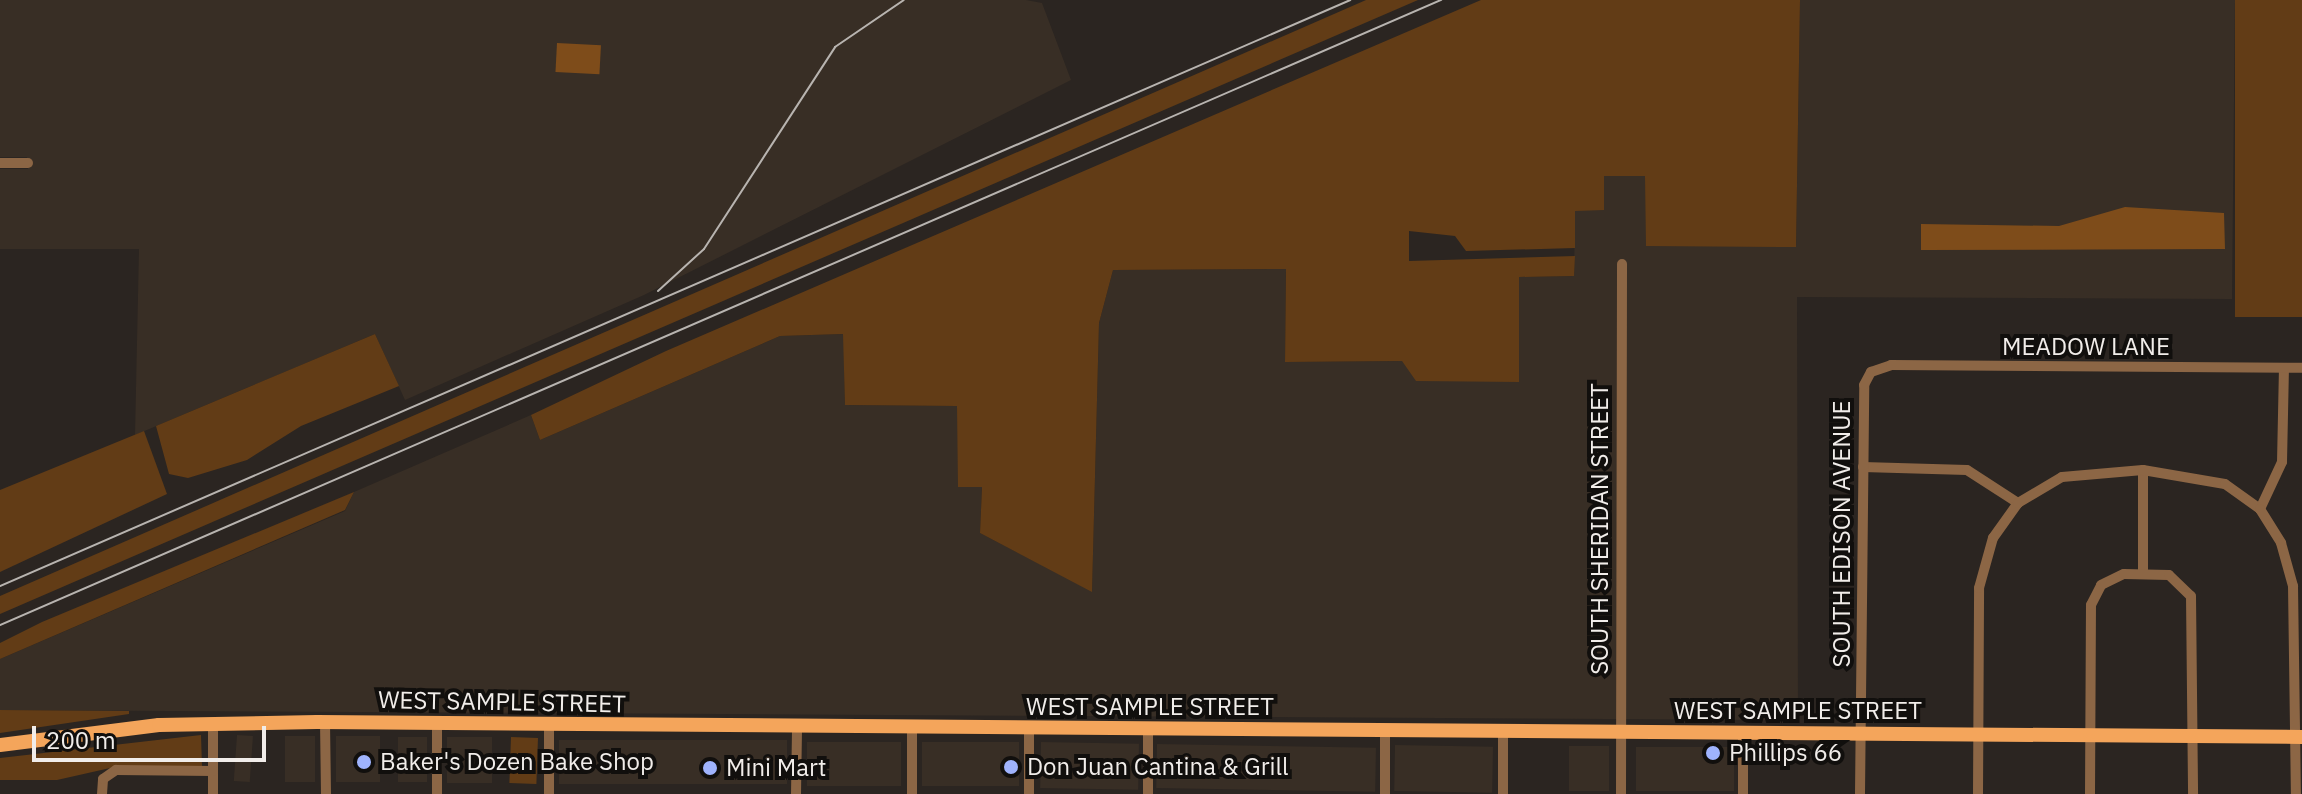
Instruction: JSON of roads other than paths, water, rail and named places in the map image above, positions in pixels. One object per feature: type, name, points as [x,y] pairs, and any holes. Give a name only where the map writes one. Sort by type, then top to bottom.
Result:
[{"type":"main road","name":"WEST SAMPLE STREET","points":[[0,745],[213,723],[325,722],[2299,737]]},
{"type":"street","points":[[0,163],[28,163]]},
{"type":"street","name":"SOUTH SHERIDAN STREET","points":[[1621,794],[1622,264]]},
{"type":"street","name":"MEADOW LANE","points":[[1871,372],[1891,365],[2302,368]]},
{"type":"street","points":[[2260,509],[2282,462],[2284,368]]},
{"type":"street","name":"SOUTH EDISON AVENUE","points":[[1860,794],[1864,385],[1871,372]]},
{"type":"street","points":[[1863,467],[1967,470],[2018,503]]},
{"type":"street","points":[[2143,470],[2143,574]]},
{"type":"street","points":[[1978,794],[1980,577],[1993,538],[2018,503],[2075,474],[2143,470],[2203,476],[2260,509],[2286,553],[2298,614],[2296,794]]},
{"type":"street","points":[[2090,794],[2092,600],[2110,578],[2143,574],[2169,575],[2191,596],[2193,794]]},
{"type":"street","points":[[325,722],[326,794]]},
{"type":"street","points":[[213,723],[213,794]]},
{"type":"street","points":[[437,724],[437,794]]},
{"type":"street","points":[[549,725],[549,794]]},
{"type":"street","points":[[796,794],[797,727]]},
{"type":"street","points":[[912,727],[912,794]]},
{"type":"street","points":[[1029,729],[1029,794]]},
{"type":"street","points":[[1148,729],[1148,794]]},
{"type":"street","points":[[1385,731],[1385,794]]},
{"type":"street","points":[[1503,732],[1503,794]]},
{"type":"street","points":[[1743,733],[1743,794]]},
{"type":"street","points":[[102,794],[106,774],[213,771]]},
{"type":"railway","points":[[658,291],[704,249],[835,47],[904,0]]},
{"type":"railway","points":[[0,586],[1350,0]]},
{"type":"railway","points":[[0,625],[1441,0]]},
{"type":"place","name":"Phillips 66","points":[[1713,753]]},
{"type":"place","name":"Baker's Dozen Bake Shop","points":[[364,762]]},
{"type":"place","name":"Don Juan Cantina & Grill","points":[[1011,767]]},
{"type":"place","name":"Mini Mart","points":[[710,768]]}]
